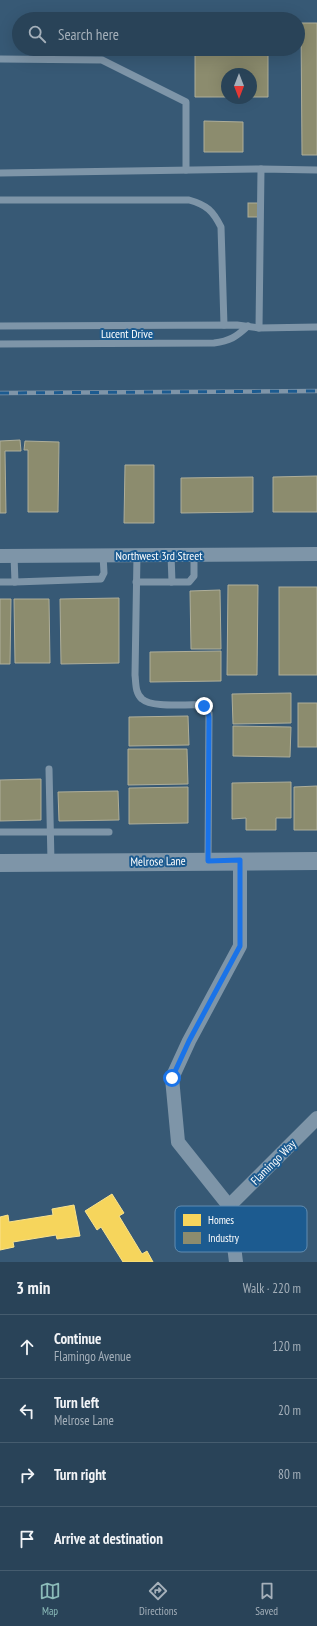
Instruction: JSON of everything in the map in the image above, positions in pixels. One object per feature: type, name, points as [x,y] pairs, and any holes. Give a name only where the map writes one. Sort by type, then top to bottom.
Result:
[{"type":"street","name":"Northwest 3rd Street","points":[[7,556],[317,554]]},
{"type":"street","points":[[229,1206],[178,1142],[172,1078],[189,1041],[240,946],[240,860]]},
{"type":"street","name":"Melrose Lane","points":[[0,863],[317,860]]},
{"type":"street","name":"Flamingo Way","points":[[229,1206],[317,1118]]},
{"type":"street","points":[[235,1252],[236,1262]]},
{"type":"lane","points":[[0,59],[102,60],[186,102],[186,170]]},
{"type":"lane","points":[[259,328],[261,169]]},
{"type":"lane","points":[[0,173],[261,169],[317,170]]},
{"type":"lane","points":[[0,200],[189,200],[208,208],[216,216],[221,228],[224,325]]},
{"type":"lane","points":[[0,326],[224,325],[259,328],[317,327]]},
{"type":"lane","name":"Lucent Drive","points":[[0,344],[214,343],[228,341],[237,336],[248,326]]},
{"type":"lane","points":[[137,555],[135,675],[137,691],[141,698],[150,704],[200,705],[207,709],[209,713],[208,861]]},
{"type":"lane","points":[[171,555],[172,582]]},
{"type":"lane","points":[[136,582],[189,582],[194,576],[194,555]]},
{"type":"lane","points":[[7,556],[14,582]]},
{"type":"lane","points":[[0,582],[101,579],[104,572],[103,556]]},
{"type":"lane","points":[[49,770],[51,862]]},
{"type":"lane","points":[[0,832],[110,832]]},
{"type":"building: Homes","points":[[112,1194],[124,1213],[119,1216],[142,1254],[147,1251],[153,1262],[123,1262],[101,1227],[97,1230],[85,1211]]},
{"type":"building: Homes","points":[[74,1205],[80,1236],[57,1239],[56,1235],[13,1242],[14,1247],[0,1250],[0,1217],[8,1215],[9,1222],[53,1215],[52,1209]]},
{"type":"building: Industry","points":[[305,23],[317,23],[317,155],[302,155],[301,56],[305,56]]},
{"type":"building: Industry","points":[[195,56],[268,56],[268,97],[257,97],[257,68],[221,68],[221,97],[195,97]]},
{"type":"building: Industry","points":[[204,121],[243,122],[243,152],[204,152]]},
{"type":"building: Industry","points":[[248,203],[258,203],[258,217],[248,217]]},
{"type":"building: Industry","points":[[20,440],[21,451],[5,451],[6,513],[0,513],[0,441]]},
{"type":"building: Industry","points":[[25,441],[59,442],[58,512],[28,512],[28,450],[24,450]]},
{"type":"building: Industry","points":[[125,465],[154,465],[154,523],[124,523]]},
{"type":"building: Industry","points":[[317,476],[317,512],[273,512],[273,477]]},
{"type":"building: Industry","points":[[253,477],[253,512],[181,513],[181,478]]},
{"type":"building: Industry","points":[[228,585],[258,585],[257,675],[227,675]]},
{"type":"building: Industry","points":[[279,587],[317,587],[317,675],[279,675]]},
{"type":"building: Industry","points":[[220,590],[221,649],[191,649],[190,591]]},
{"type":"building: Industry","points":[[119,598],[119,663],[61,664],[60,599]]},
{"type":"building: Industry","points":[[0,599],[11,599],[10,664],[0,664]]},
{"type":"building: Industry","points":[[14,599],[49,599],[50,663],[15,663]]},
{"type":"building: Industry","points":[[221,651],[221,681],[150,682],[150,652]]},
{"type":"building: Industry","points":[[291,693],[291,723],[233,724],[232,694]]},
{"type":"building: Industry","points":[[298,703],[317,703],[317,747],[298,747]]},
{"type":"building: Industry","points":[[188,716],[189,745],[129,746],[129,717]]},
{"type":"building: Industry","points":[[233,726],[291,727],[290,757],[233,756]]},
{"type":"building: Industry","points":[[128,749],[187,749],[188,784],[128,785]]},
{"type":"building: Industry","points":[[41,779],[41,820],[0,821],[0,780]]},
{"type":"building: Industry","points":[[291,782],[291,818],[276,818],[276,830],[246,830],[246,818],[232,819],[232,783]]},
{"type":"building: Industry","points":[[317,786],[317,830],[294,830],[294,787]]},
{"type":"building: Industry","points":[[188,787],[188,823],[129,824],[129,788]]},
{"type":"building: Industry","points":[[118,791],[119,820],[59,821],[58,792]]},
{"type":"railway","points":[[0,393],[317,391]]},
{"type":"route","points":[[172,1078],[189,1041],[240,946],[240,860],[208,861],[209,713],[204,706]]}]
